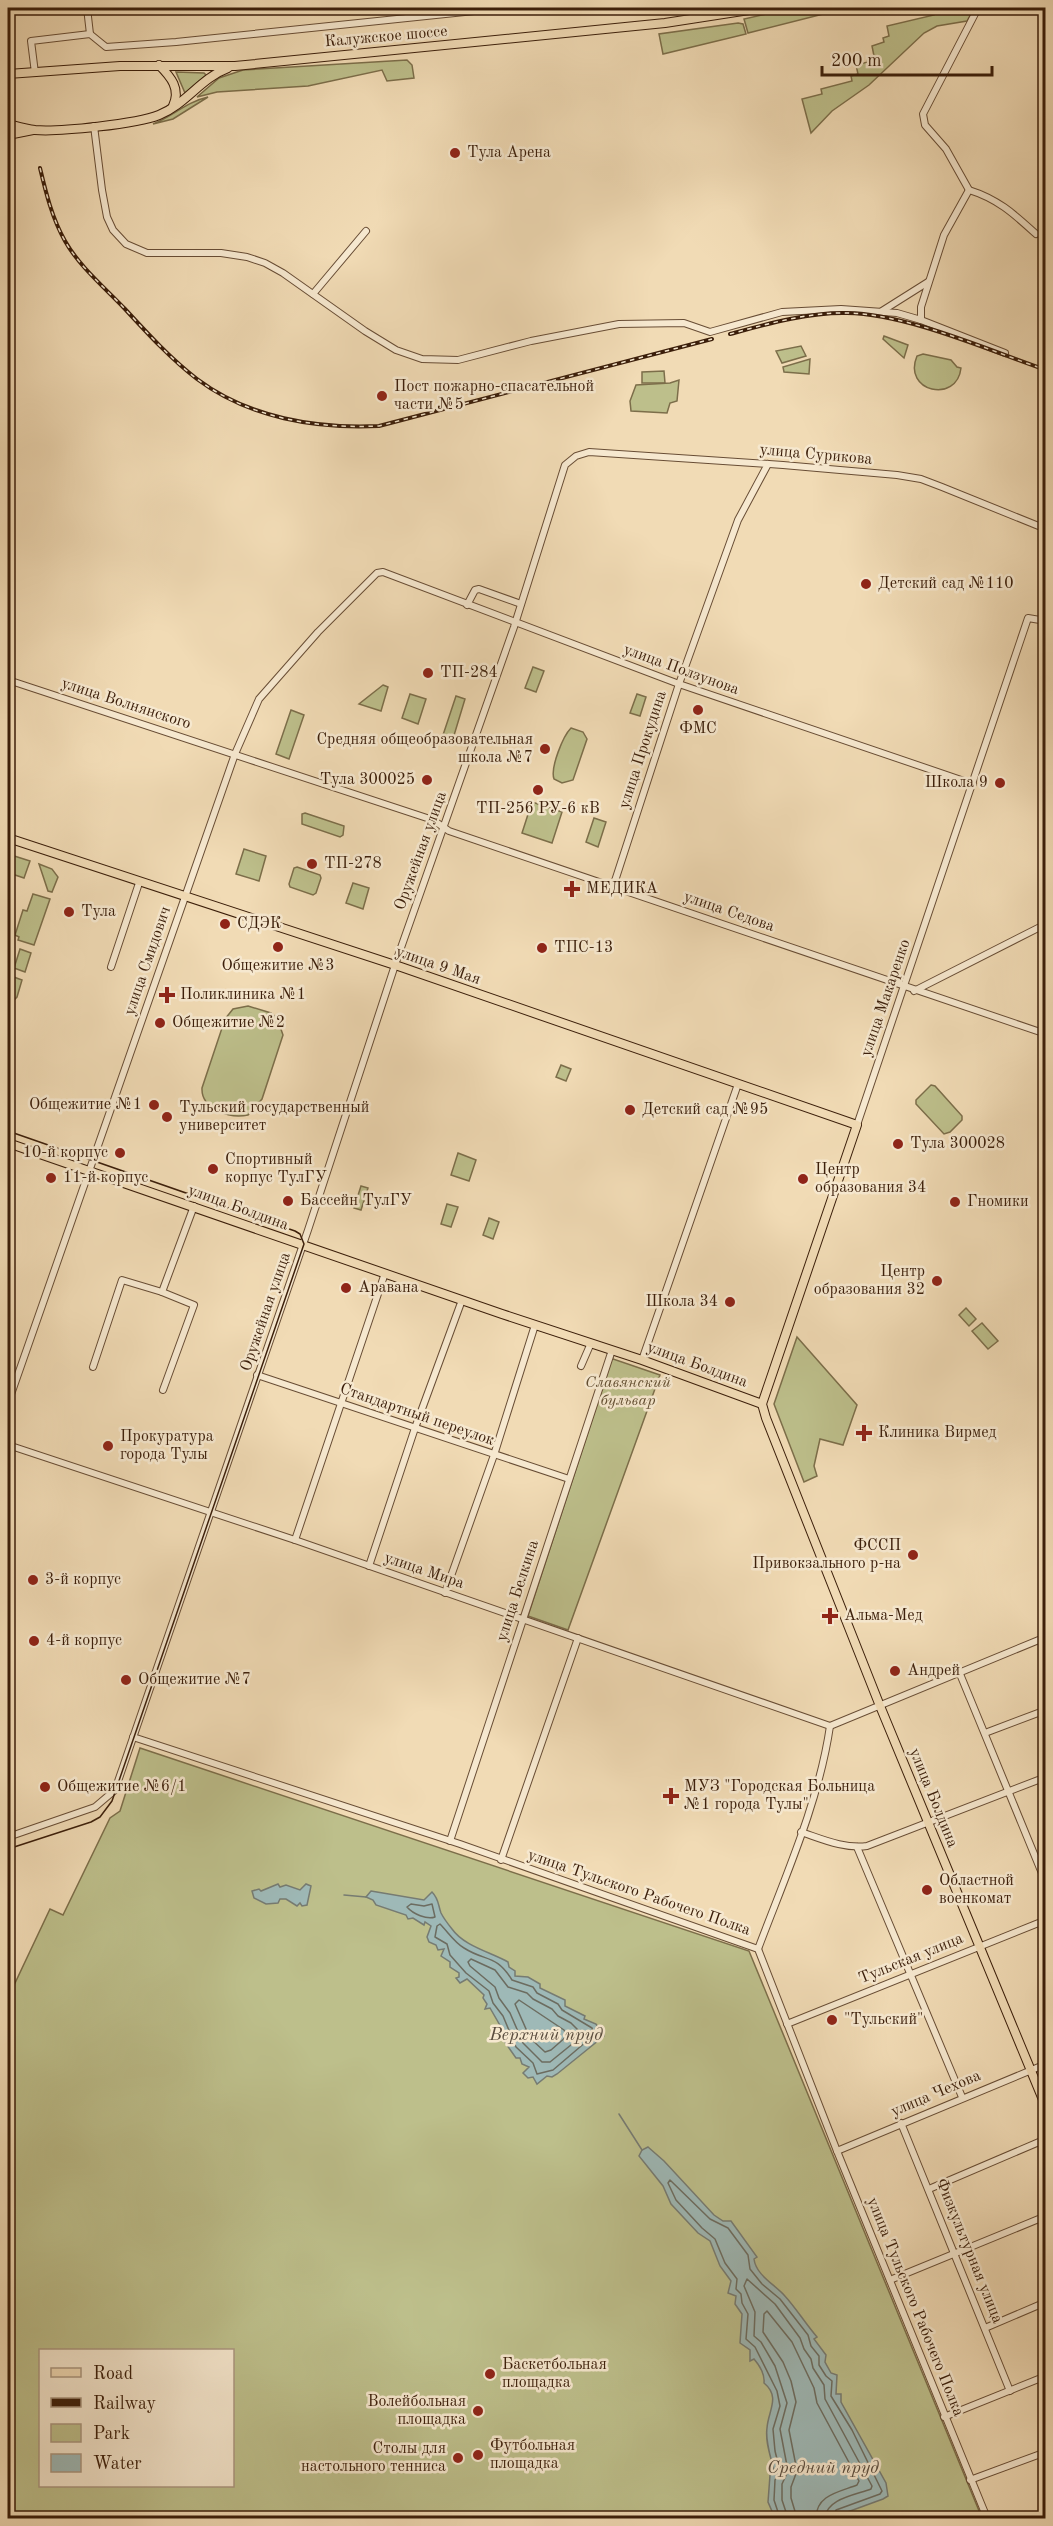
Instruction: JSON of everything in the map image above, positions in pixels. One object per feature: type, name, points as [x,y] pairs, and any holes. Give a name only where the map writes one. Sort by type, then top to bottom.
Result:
[{"type":"main road","name":"Калужское шоссе","points":[[10,76],[159,65],[235,66],[666,23],[762,8]]},
{"type":"main road","points":[[159,65],[172,79],[176,89],[177,96],[172,107]]},
{"type":"main road","name":"Калужское шоссе","points":[[8,124],[36,130],[141,120],[160,115],[186,98],[211,76],[235,66]]},
{"type":"main road","points":[[8,135],[36,130]]},
{"type":"main road","name":"улица 9 Мая","points":[[8,838],[395,966],[857,1125]]},
{"type":"main road","name":"улица Макаренко","points":[[762,1404],[857,1125]]},
{"type":"main road","name":"улица Болдина","points":[[8,1143],[642,1360],[762,1404],[880,1706],[1046,2107]]},
{"type":"street","points":[[87,8],[90,34],[106,47],[503,8]]},
{"type":"street","points":[[978,8],[924,110],[925,125],[946,149],[969,190],[990,196],[1036,234]]},
{"type":"street","points":[[35,73],[31,41],[90,34]]},
{"type":"street","points":[[94,126],[107,217],[113,230],[126,244],[147,253],[202,252],[247,257],[265,263],[396,351],[422,359],[458,360],[531,341],[619,324],[684,323],[710,332],[788,311],[841,309],[882,311],[921,320],[1005,353]]},
{"type":"street","points":[[921,320],[921,306],[944,235],[969,190]]},
{"type":"street","points":[[313,294],[366,231]]},
{"type":"street","points":[[882,311],[929,281]]},
{"type":"street","name":"улица Сурикова","points":[[576,456],[589,452],[768,464],[921,479],[1046,529]]},
{"type":"street","name":"Оружейная улица","points":[[8,1837],[87,1810],[105,1800],[115,1790],[303,1245],[395,966],[515,624],[565,465],[576,456]]},
{"type":"street","name":"улица Прокудина","points":[[612,887],[679,684],[738,520],[768,464]]},
{"type":"street","name":"улица Ползунова","points":[[383,572],[515,624],[679,684],[972,784]]},
{"type":"street","name":"улица Смидович","points":[[8,1403],[184,897],[236,754],[259,699],[318,632],[371,578],[383,572]]},
{"type":"street","points":[[467,605],[479,589],[521,604]]},
{"type":"street","name":"улица Макаренко","points":[[857,1125],[1028,618],[1046,621]]},
{"type":"street","name":"улица Волнянского","points":[[8,680],[236,754]]},
{"type":"street","name":"улица Седова","points":[[236,754],[433,820],[449,831],[905,988],[1046,1034]]},
{"type":"street","points":[[111,967],[140,883]]},
{"type":"street","name":"улица Макаренко","points":[[914,991],[1046,924]]},
{"type":"street","points":[[642,1360],[738,1084]]},
{"type":"street","points":[[162,1292],[194,1206]]},
{"type":"street","points":[[294,1540],[385,1273]]},
{"type":"street","points":[[93,1367],[122,1280],[162,1292],[194,1305],[163,1390]]},
{"type":"street","points":[[369,1566],[462,1300]]},
{"type":"street","points":[[445,1593],[494,1455],[535,1325]]},
{"type":"street","points":[[581,1366],[591,1343]]},
{"type":"street","name":"улица Белкина","points":[[450,1841],[612,1350]]},
{"type":"street","name":"Стандартный переулок","points":[[257,1375],[568,1479]]},
{"type":"street","name":"улица Мира","points":[[8,1445],[210,1514],[294,1540],[830,1726]]},
{"type":"street","points":[[758,1949],[801,1832],[828,1746],[830,1726],[1046,1637]]},
{"type":"street","points":[[501,1860],[578,1638]]},
{"type":"street","points":[[960,1674],[1046,1883]]},
{"type":"street","points":[[985,1733],[1046,1710]]},
{"type":"street","name":"улица Тульского Рабочего Полка","points":[[133,1737],[450,1841],[758,1949],[944,2417],[987,2518]]},
{"type":"street","points":[[801,1832],[836,1843],[857,1847],[867,1846],[1046,1777]]},
{"type":"street","points":[[857,1847],[962,2097]]},
{"type":"street","name":"Тульская улица","points":[[787,2024],[1046,1920]]},
{"type":"street","name":"улица Чехова","points":[[837,2151],[962,2097],[1046,2064]]},
{"type":"street","name":"Физкультурная улица","points":[[901,2123],[1010,2391]]},
{"type":"street","points":[[928,2189],[1046,2139]]},
{"type":"street","points":[[890,2280],[1046,2216]]},
{"type":"street","points":[[986,2328],[1046,2302]]},
{"type":"street","points":[[944,2417],[1046,2376]]},
{"type":"street","points":[[970,2480],[1046,2452]]},
{"type":"green space","points":[[794,8],[847,8],[748,33],[744,19]]},
{"type":"green space","points":[[933,8],[967,8],[972,12],[967,21],[937,26],[924,33],[869,85],[832,111],[811,133],[802,99],[822,94],[821,89],[852,81],[851,76],[858,74],[856,65],[868,62],[867,58],[874,56],[872,46],[884,42],[883,38],[889,36],[887,26],[934,15]]},
{"type":"green space","points":[[743,24],[746,34],[663,54],[659,34]]},
{"type":"green space","points":[[407,60],[412,65],[414,78],[387,81],[382,70],[308,86],[217,92],[197,97],[219,78],[243,70]]},
{"type":"green space","points":[[176,72],[204,73],[206,75],[185,93]]},
{"type":"green space","points":[[208,97],[173,119],[153,124],[193,102]]},
{"type":"green space","points":[[884,336],[908,345],[904,358],[883,339]]},
{"type":"green space","points":[[801,346],[806,356],[782,363],[776,351]]},
{"type":"green space","points":[[923,354],[951,360],[961,368],[957,379],[950,386],[941,390],[923,385],[917,378],[914,368],[917,356]]},
{"type":"green space","points":[[810,359],[809,374],[784,372],[783,367]]},
{"type":"green space","points":[[664,371],[665,383],[642,383],[642,372]]},
{"type":"green space","points":[[679,380],[677,401],[670,403],[667,413],[631,411],[630,401],[636,385],[670,383]]},
{"type":"green space","points":[[533,667],[544,671],[536,692],[525,688]]},
{"type":"green space","points":[[383,685],[388,687],[381,711],[359,704]]},
{"type":"green space","points":[[410,694],[426,699],[418,724],[402,718]]},
{"type":"green space","points":[[637,694],[646,697],[640,716],[630,713]]},
{"type":"green space","points":[[456,696],[465,699],[452,742],[442,738]]},
{"type":"green space","points":[[291,710],[304,715],[289,759],[276,754]]},
{"type":"green space","points":[[571,728],[583,732],[587,739],[573,780],[562,783],[554,779],[553,774],[561,745]]},
{"type":"green space","points":[[532,802],[562,812],[552,843],[522,833]]},
{"type":"green space","points":[[302,814],[344,826],[343,835],[340,837],[302,824]]},
{"type":"green space","points":[[594,818],[606,822],[598,847],[586,842]]},
{"type":"green space","points":[[244,849],[266,856],[259,881],[236,874]]},
{"type":"green space","points":[[8,854],[30,861],[24,878],[9,873],[8,875]]},
{"type":"green space","points":[[39,864],[52,869],[58,877],[52,892],[48,891]]},
{"type":"green space","points":[[294,868],[320,875],[316,893],[313,895],[290,887]]},
{"type":"green space","points":[[353,883],[369,888],[363,909],[346,903]]},
{"type":"green space","points":[[33,894],[50,899],[34,945],[18,940],[19,937],[15,935],[23,910],[27,911]]},
{"type":"green space","points":[[20,949],[31,953],[25,972],[14,968]]},
{"type":"green space","points":[[11,976],[22,980],[17,997],[11,1003],[8,1001],[8,986]]},
{"type":"green space","points":[[248,1006],[271,1013],[277,1018],[283,1035],[262,1099],[248,1115],[225,1114],[206,1102],[202,1088],[225,1019],[233,1009]]},
{"type":"green space","points":[[561,1065],[571,1069],[566,1081],[556,1077]]},
{"type":"green space","points":[[931,1085],[935,1086],[962,1116],[962,1120],[950,1132],[944,1134],[916,1104],[916,1100]]},
{"type":"green space","points":[[458,1153],[476,1160],[469,1181],[451,1175]]},
{"type":"green space","points":[[361,1186],[368,1188],[361,1210],[354,1208]]},
{"type":"green space","points":[[447,1204],[458,1207],[451,1227],[441,1224]]},
{"type":"green space","points":[[489,1218],[499,1222],[493,1239],[483,1235]]},
{"type":"green space","points":[[966,1308],[976,1319],[969,1326],[959,1315]]},
{"type":"green space","points":[[982,1323],[998,1341],[988,1349],[972,1331]]},
{"type":"green space","points":[[797,1337],[857,1405],[843,1445],[820,1439],[814,1466],[817,1476],[804,1482],[774,1404]]},
{"type":"green space","name":"Славянский бульвар","points":[[613,1355],[613,1359],[660,1375],[568,1630],[528,1616]]},
{"type":"green space","points":[[140,1748],[749,1951],[982,2518],[8,2518],[8,1998],[50,1909],[63,1915],[110,1818],[120,1811]]},
{"type":"water","points":[[278,1884],[280,1887],[286,1885],[300,1890],[306,1884],[311,1886],[307,1905],[302,1906],[300,1903],[297,1906],[286,1899],[280,1899],[278,1903],[266,1904],[254,1898],[252,1891],[259,1889],[261,1891]]},
{"type":"water","name":"Верхний пруд","points":[[371,1891],[424,1900],[432,1892],[442,1915],[457,1935],[470,1944],[508,1962],[509,1967],[515,1971],[515,1976],[528,1977],[540,1984],[540,1988],[565,2000],[565,2006],[585,2016],[584,2019],[596,2024],[599,2029],[603,2028],[604,2036],[557,2074],[552,2077],[547,2076],[537,2084],[533,2077],[528,2078],[523,2073],[529,2067],[522,2064],[520,2058],[516,2058],[502,2038],[505,2034],[490,2008],[485,2009],[487,2004],[483,1998],[484,1995],[467,1979],[460,1983],[456,1978],[459,1977],[459,1973],[450,1967],[450,1962],[441,1956],[444,1949],[438,1950],[436,1945],[429,1942],[427,1937],[431,1926],[376,1905],[373,1900],[366,1897]]},
{"type":"water","name":"Средний пруд","points":[[648,2147],[714,2215],[723,2221],[731,2221],[757,2257],[754,2259],[758,2270],[788,2300],[817,2337],[814,2339],[826,2355],[825,2362],[831,2373],[837,2375],[836,2394],[841,2394],[841,2402],[886,2483],[888,2496],[831,2518],[775,2518],[768,2502],[770,2475],[774,2471],[767,2433],[772,2394],[764,2383],[763,2373],[758,2364],[754,2359],[750,2361],[750,2350],[740,2343],[742,2314],[735,2304],[736,2296],[728,2293],[731,2281],[720,2266],[710,2241],[698,2233],[671,2204],[663,2186],[639,2156],[642,2150]]},
{"type":"waterway","points":[[344,1895],[366,1897]]},
{"type":"waterway","points":[[619,2114],[642,2150]]},
{"type":"tram line","points":[[8,1131],[295,1231],[300,1234],[304,1244],[112,1801],[100,1817],[91,1822],[8,1849]]},
{"type":"railway","points":[[40,168],[53,214],[71,250],[151,337],[187,371],[217,392],[261,412],[284,418],[307,423],[379,426],[712,339]]},
{"type":"railway","points":[[730,334],[818,314],[870,315],[947,334],[1046,370]]},
{"type":"place","name":"Тула Арена","points":[[455,153]]},
{"type":"place","name":"Пост пожарно-спасательной части №5","points":[[382,396]]},
{"type":"place","name":"Детский сад №110","points":[[866,584]]},
{"type":"place","name":"ТП-284","points":[[428,673]]},
{"type":"place","name":"ФМС","points":[[698,710]]},
{"type":"place","name":"Средняя общеобразовательная школа №7","points":[[545,749]]},
{"type":"place","name":"Тула 300025","points":[[427,780]]},
{"type":"place","name":"Школа 9","points":[[1000,783]]},
{"type":"place","name":"ТП-256 РУ-6 кВ","points":[[538,790]]},
{"type":"place","name":"ТП-278","points":[[312,864]]},
{"type":"place","name":"МЕДИКА","points":[[572,889]]},
{"type":"place","name":"Тула","points":[[69,912]]},
{"type":"place","name":"СДЭК","points":[[225,924]]},
{"type":"place","name":"Общежитие №3","points":[[278,947]]},
{"type":"place","name":"ТПС-13","points":[[542,948]]},
{"type":"place","name":"Поликлиника №1","points":[[167,995]]},
{"type":"place","name":"Общежитие №2","points":[[160,1023]]},
{"type":"place","name":"Общежитие №1","points":[[154,1105]]},
{"type":"place","name":"Детский сад №95","points":[[630,1110]]},
{"type":"place","name":"Тульский государственный университет","points":[[167,1117]]},
{"type":"place","name":"Тула 300028","points":[[898,1144]]},
{"type":"place","name":"10-й корпус","points":[[120,1153]]},
{"type":"place","name":"Спортивный корпус ТулГУ","points":[[213,1169]]},
{"type":"place","name":"11-й корпус","points":[[51,1178]]},
{"type":"place","name":"Центр образования 34","points":[[803,1179]]},
{"type":"place","name":"Бассейн ТулГУ","points":[[288,1201]]},
{"type":"place","name":"Гномики","points":[[955,1202]]},
{"type":"place","name":"Центр образования 32","points":[[937,1281]]},
{"type":"place","name":"Аравана","points":[[346,1288]]},
{"type":"place","name":"Школа 34","points":[[730,1302]]},
{"type":"place","name":"Клиника Вирмед","points":[[864,1433]]},
{"type":"place","name":"Прокуратура города Тулы","points":[[108,1446]]},
{"type":"place","name":"ФССП Привокзального р-на","points":[[913,1555]]},
{"type":"place","name":"3-й корпус","points":[[33,1580]]},
{"type":"place","name":"Альма-Мед","points":[[830,1616]]},
{"type":"place","name":"4-й корпус","points":[[34,1641]]},
{"type":"place","name":"Андрей","points":[[895,1671]]},
{"type":"place","name":"Общежитие №7","points":[[126,1680]]},
{"type":"place","name":"Общежитие №6/1","points":[[45,1787]]},
{"type":"place","name":"МУЗ \"Городская Больница №1 города Тулы\"","points":[[671,1796]]},
{"type":"place","name":"Областной военкомат","points":[[927,1890]]},
{"type":"place","name":"\"Тульский\"","points":[[832,2020]]},
{"type":"place","name":"Баскетбольная площадка","points":[[490,2374]]},
{"type":"place","name":"Волейбольная площадка","points":[[478,2411]]},
{"type":"place","name":"Футбольная площадка","points":[[478,2455]]},
{"type":"place","name":"Столы для настольного тенниса","points":[[458,2458]]}]
